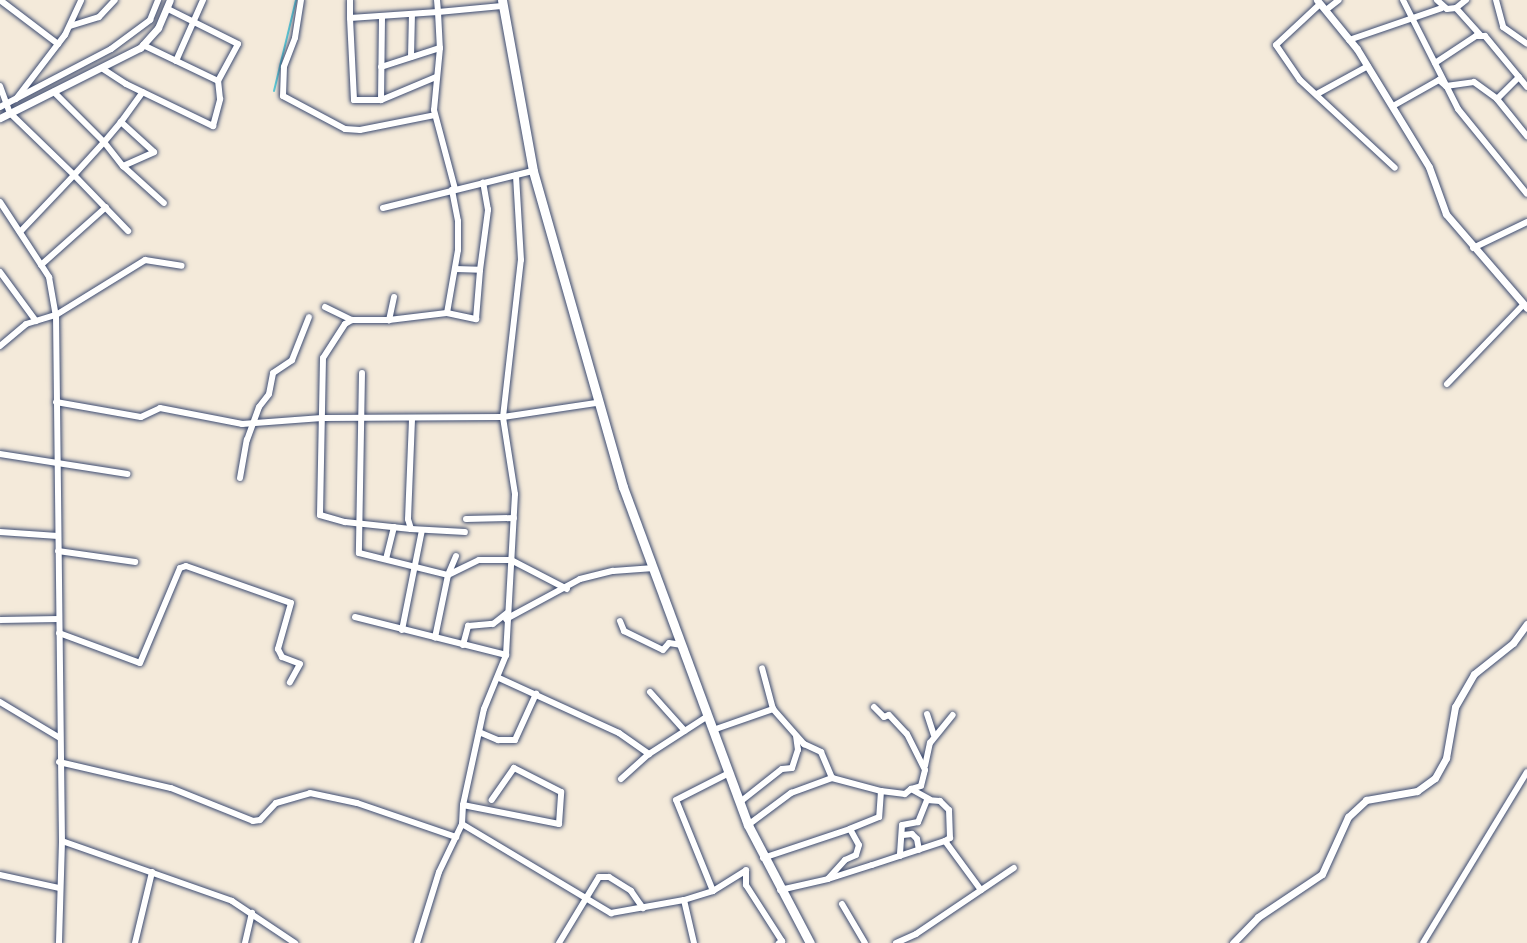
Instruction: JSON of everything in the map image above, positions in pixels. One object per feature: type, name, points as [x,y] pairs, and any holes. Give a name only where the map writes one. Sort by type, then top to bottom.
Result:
[{"type":"highway","points":[[502,3],[533,171],[596,403],[748,825],[763,858],[810,943]]},
{"type":"street","points":[[0,0],[58,44]]},
{"type":"street","points":[[16,99],[70,26],[80,2],[73,0]]},
{"type":"street","points":[[70,26],[99,17],[115,0]]},
{"type":"street","points":[[3,106],[111,49],[150,20],[158,0]]},
{"type":"street","points":[[0,118],[103,69],[143,45],[168,9],[170,0]]},
{"type":"street","points":[[176,61],[203,0]]},
{"type":"street","points":[[301,0],[295,38],[284,67],[283,96],[345,129],[388,126],[435,115]]},
{"type":"street","points":[[350,0],[353,99],[381,100],[436,78]]},
{"type":"street","points":[[437,0],[440,48],[435,115],[454,189],[458,221],[455,269],[447,313]]},
{"type":"street","points":[[1339,0],[1321,5],[1276,45],[1300,80],[1317,94],[1367,147],[1395,168]]},
{"type":"street","points":[[1403,0],[1446,86],[1474,131],[1527,194]]},
{"type":"street","points":[[1437,0],[1442,8]]},
{"type":"street","points":[[1456,9],[1466,0]]},
{"type":"street","points":[[1496,0],[1503,27],[1527,44]]},
{"type":"street","points":[[350,18],[438,12],[502,3]]},
{"type":"street","points":[[1321,5],[1349,39],[1393,106],[1429,167],[1446,214],[1525,307],[1447,384]]},
{"type":"street","points":[[1349,39],[1410,16],[1442,8],[1456,9],[1480,35],[1490,40],[1527,87]]},
{"type":"street","points":[[103,69],[213,126],[220,99],[218,81],[238,44],[168,9]]},
{"type":"street","points":[[411,57],[412,14]]},
{"type":"street","points":[[381,100],[382,16]]},
{"type":"street","points":[[1435,63],[1480,35]]},
{"type":"street","points":[[143,45],[218,81]]},
{"type":"street","points":[[381,67],[440,48]]},
{"type":"street","points":[[1317,94],[1368,66]]},
{"type":"street","points":[[1497,99],[1519,77]]},
{"type":"street","points":[[1393,106],[1439,80],[1446,86],[1473,82],[1497,99],[1527,136]]},
{"type":"street","points":[[0,86],[3,106],[128,231]]},
{"type":"street","points":[[54,92],[104,142],[123,166],[164,203]]},
{"type":"street","points":[[20,232],[104,142],[144,92]]},
{"type":"street","points":[[121,122],[154,152],[123,166]]},
{"type":"street","points":[[383,208],[533,171]]},
{"type":"street","points":[[417,943],[439,872],[462,824],[463,805],[484,709],[500,678],[506,655],[506,616],[515,494],[503,417],[521,260],[516,175]]},
{"type":"street","points":[[325,308],[352,320],[390,320],[447,313],[476,319],[488,210],[483,182]]},
{"type":"street","points":[[0,202],[41,265],[52,287],[56,315],[59,762],[62,841],[59,943]]},
{"type":"street","points":[[41,265],[106,207]]},
{"type":"street","points":[[1473,248],[1527,222]]},
{"type":"street","points":[[0,346],[26,324],[56,315],[145,260],[182,266]]},
{"type":"street","points":[[455,269],[480,270]]},
{"type":"street","points":[[0,272],[36,321]]},
{"type":"street","points":[[390,320],[394,297]]},
{"type":"street","points":[[240,477],[247,440],[269,394],[273,373],[292,360],[309,317]]},
{"type":"street","points":[[352,320],[323,358],[320,515],[360,523],[411,529],[465,532]]},
{"type":"street","points":[[362,373],[364,420],[359,553],[448,575],[479,560],[511,560],[567,589]]},
{"type":"street","points":[[56,402],[141,417],[160,408],[254,423],[322,418],[364,420],[503,417],[596,403]]},
{"type":"street","points":[[411,529],[408,519],[412,419]]},
{"type":"street","points":[[0,454],[56,465],[127,474]]},
{"type":"street","points":[[466,519],[514,518]]},
{"type":"street","points":[[386,559],[394,527]]},
{"type":"street","points":[[402,630],[422,530]]},
{"type":"street","points":[[0,532],[58,536]]},
{"type":"street","points":[[58,551],[135,562]]},
{"type":"street","points":[[435,638],[448,575],[456,556]]},
{"type":"street","points":[[59,633],[140,663],[180,568],[186,566],[291,603],[278,649],[282,657],[300,664],[290,682]]},
{"type":"street","points":[[463,645],[468,626],[493,624],[567,589],[580,579],[613,571],[654,568]]},
{"type":"street","points":[[356,617],[506,655]]},
{"type":"street","points":[[0,620],[59,619]]},
{"type":"street","points":[[620,621],[624,631],[663,650],[669,643],[682,645]]},
{"type":"street","points":[[1233,943],[1258,917],[1322,874],[1348,817],[1365,800],[1417,791],[1435,778],[1446,758],[1455,707],[1474,674],[1513,643],[1527,624]]},
{"type":"street","points":[[762,668],[773,709],[796,735],[821,752],[832,778]]},
{"type":"street","points":[[500,678],[619,733],[649,754]]},
{"type":"street","points":[[650,692],[685,731]]},
{"type":"street","points":[[479,732],[498,740],[515,740],[536,694]]},
{"type":"street","points":[[0,702],[60,738]]},
{"type":"street","points":[[874,707],[884,717],[889,715],[906,734],[925,770]]},
{"type":"street","points":[[713,730],[773,709]]},
{"type":"street","points":[[927,714],[934,735]]},
{"type":"street","points":[[748,825],[791,793],[832,778],[856,787],[905,794],[921,786],[925,770],[925,753],[934,735],[946,728],[953,715]]},
{"type":"street","points":[[621,779],[649,754],[708,716]]},
{"type":"street","points":[[740,802],[782,769],[792,768],[798,750],[796,735]]},
{"type":"street","points":[[59,762],[171,788],[253,821],[260,820],[276,803],[310,793],[357,803],[456,837]]},
{"type":"street","points":[[463,805],[559,824],[561,792],[514,768],[492,800]]},
{"type":"street","points":[[713,891],[676,800],[729,772]]},
{"type":"street","points":[[1423,943],[1527,772]]},
{"type":"street","points":[[780,890],[828,879],[945,841],[952,836],[949,810],[940,801],[928,799],[911,789]]},
{"type":"street","points":[[763,858],[879,817],[881,791]]},
{"type":"street","points":[[900,856],[902,825],[918,822],[928,799]]},
{"type":"street","points":[[462,824],[585,900],[611,913],[684,900],[713,891],[746,870],[746,885],[782,941],[779,943]]},
{"type":"street","points":[[828,879],[845,860],[856,855],[859,845],[850,829]]},
{"type":"street","points":[[903,835],[912,834],[917,839],[919,850]]},
{"type":"street","points":[[62,841],[232,901],[295,943]]},
{"type":"street","points":[[945,841],[981,890]]},
{"type":"street","points":[[896,943],[916,934],[1014,868]]},
{"type":"street","points":[[135,943],[152,872]]},
{"type":"street","points":[[0,875],[59,888]]},
{"type":"street","points":[[559,943],[585,900],[604,876],[631,891],[643,908]]},
{"type":"street","points":[[684,900],[694,943]]},
{"type":"street","points":[[842,903],[865,943]]},
{"type":"street","points":[[245,943],[252,913]]},
{"type":"waterway","points":[[274,91],[296,0]]}]
